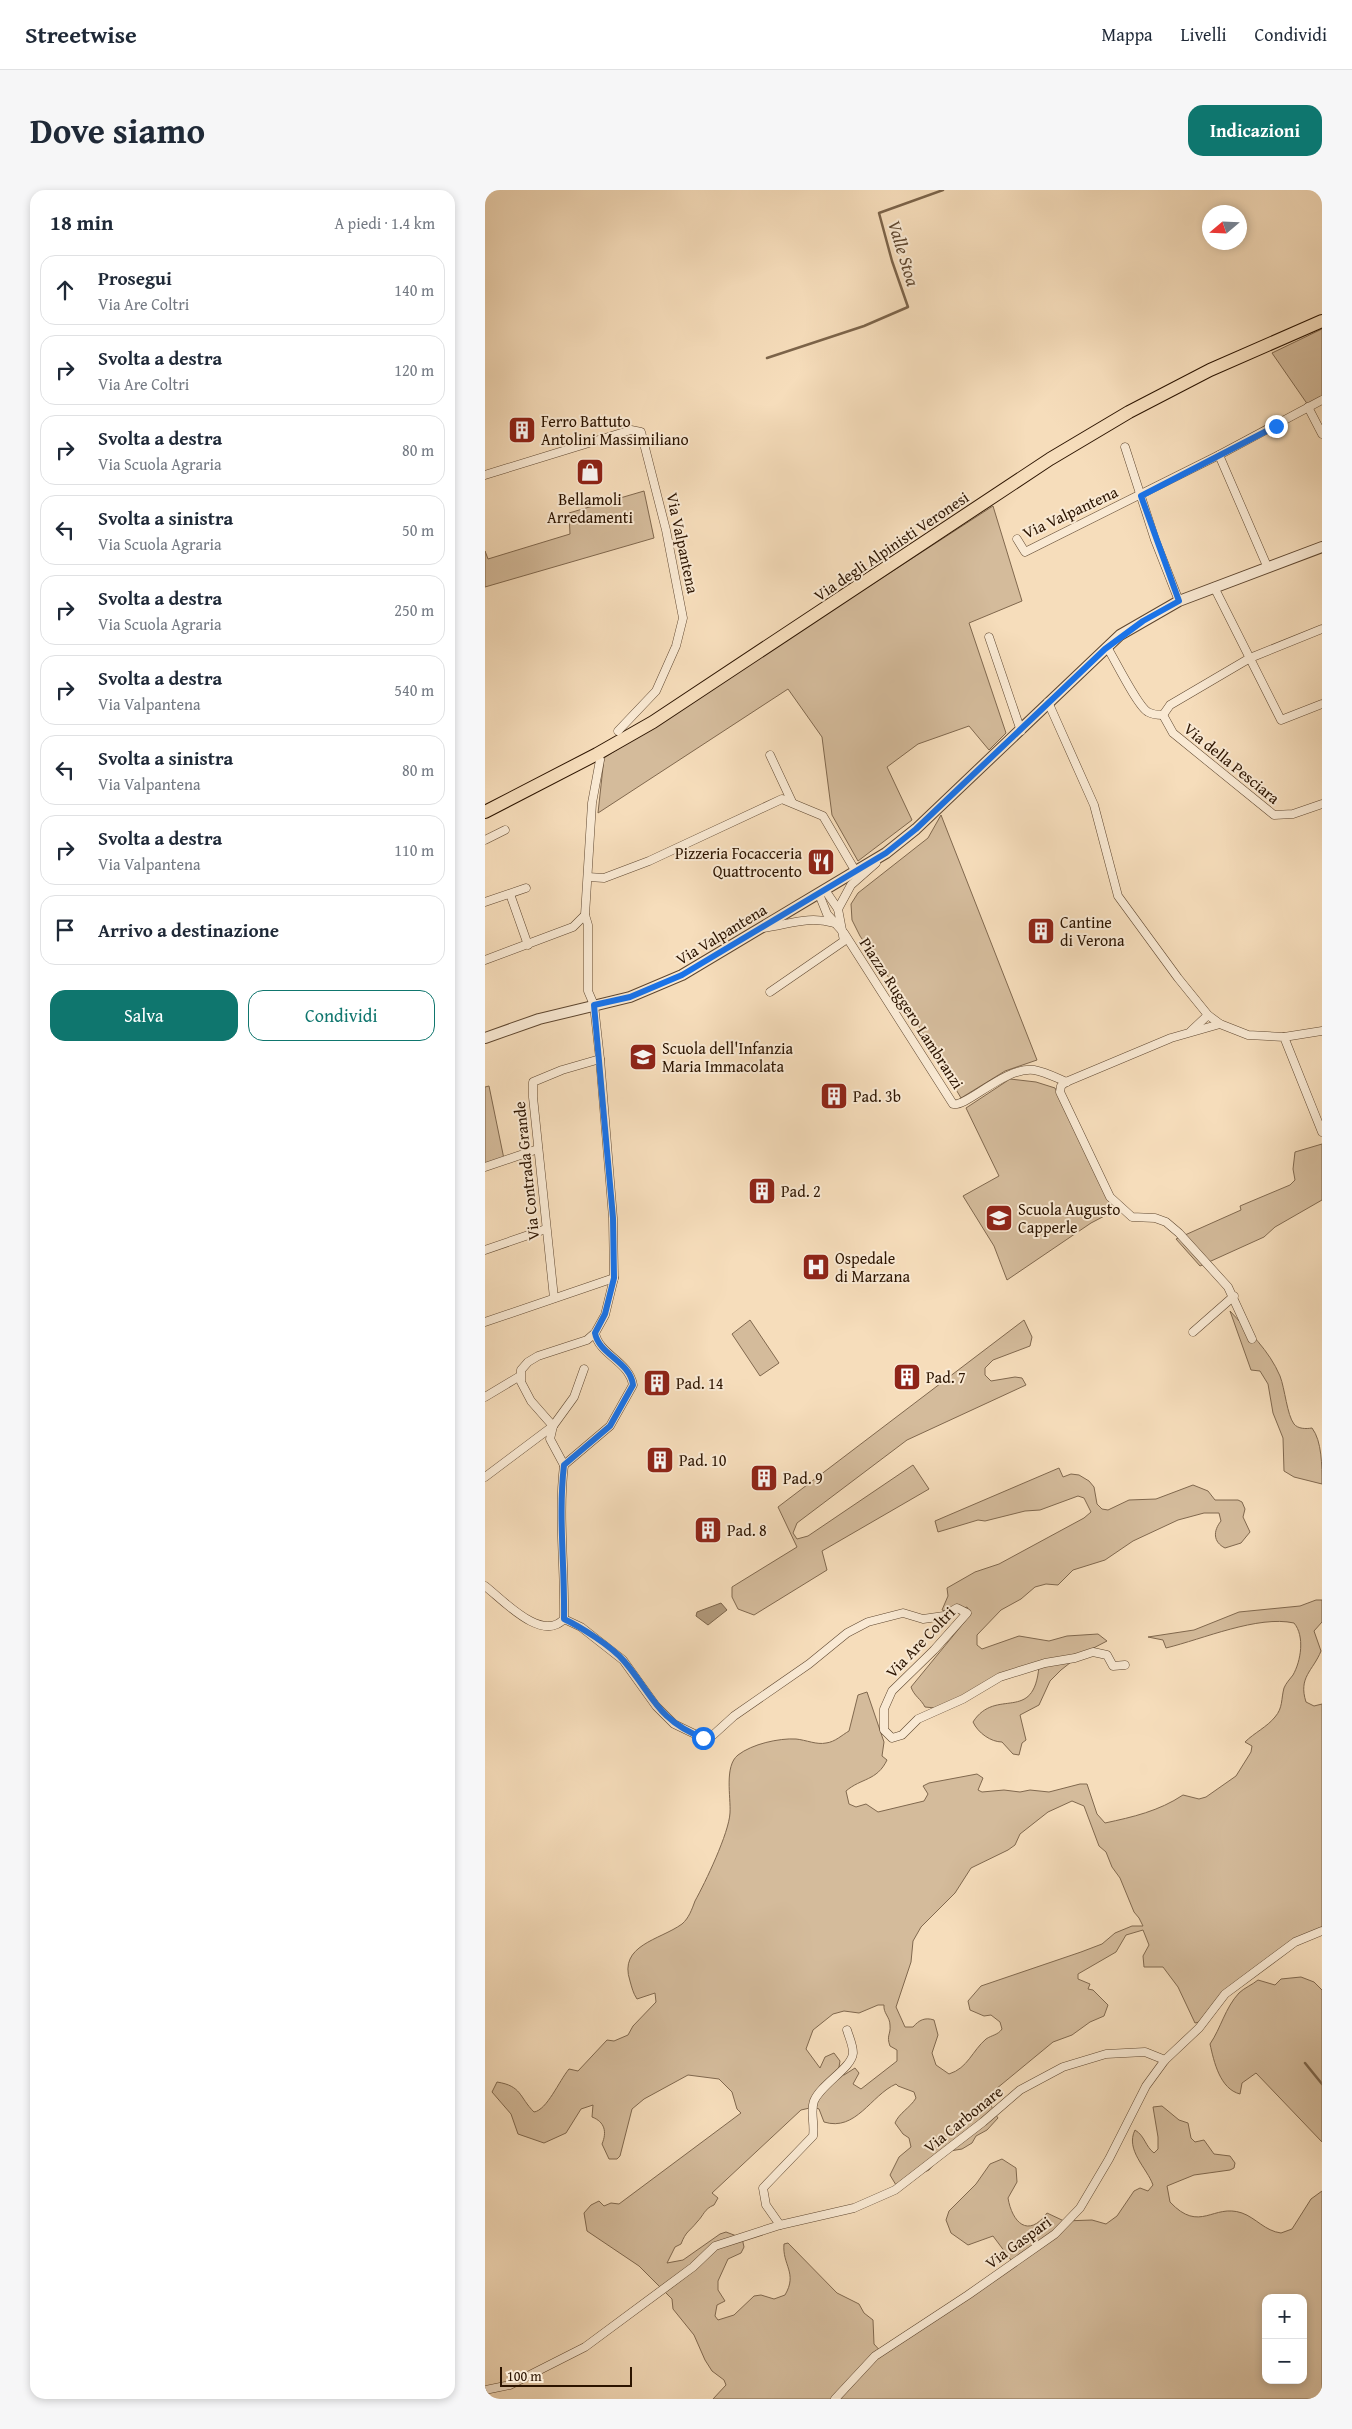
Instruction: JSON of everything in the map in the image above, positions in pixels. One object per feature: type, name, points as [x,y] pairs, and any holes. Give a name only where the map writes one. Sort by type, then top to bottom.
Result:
[{"type":"highway","name":"Via degli Alpinisti Veronesi","points":[[485,812],[597,754],[653,722],[1074,445],[1129,412],[1211,370],[1322,321]]},
{"type":"street","name":"Via Valpantena","points":[[1017,539],[1025,552],[1141,496],[1322,400]]},
{"type":"street","points":[[1308,407],[1322,434]]},
{"type":"street","name":"Via Valpantena","points":[[485,475],[631,430],[641,432],[650,462],[683,618],[676,646],[657,690],[618,731]]},
{"type":"street","name":"Via Valpantena","points":[[1125,447],[1179,601]]},
{"type":"street","points":[[1219,456],[1267,566]]},
{"type":"street","name":"Via Valpantena","points":[[485,1038],[539,1019],[630,997],[673,979],[760,929],[886,853],[916,829],[1107,647],[1143,621],[1179,601],[1267,566],[1322,547]]},
{"type":"street","points":[[1214,587],[1281,720],[1322,704]]},
{"type":"street","points":[[1107,647],[1136,695],[1139,704],[1148,712],[1163,715],[1169,704],[1250,658],[1322,629]]},
{"type":"street","points":[[989,637],[1021,731]]},
{"type":"street","points":[[1048,702],[1094,805],[1118,896],[1178,978],[1208,1015],[1220,1024],[1248,1035],[1284,1037],[1322,1031]]},
{"type":"street","name":"Via della Pesciara","points":[[1163,715],[1173,733],[1273,815],[1293,814],[1322,804]]},
{"type":"street","points":[[770,755],[792,802]]},
{"type":"street","points":[[485,1397],[520,1376],[524,1366],[538,1356],[587,1340],[595,1333],[605,1314],[614,1278],[613,1218],[600,1059],[594,1005],[589,991],[585,915],[592,803],[600,760]]},
{"type":"street","points":[[588,877],[604,878],[649,861],[781,799],[823,816],[856,872]]},
{"type":"street","points":[[485,840],[505,830]]},
{"type":"street","points":[[838,909],[851,885],[886,853]]},
{"type":"street","points":[[485,902],[526,888]]},
{"type":"street","name":"Piazza Ruggero Lambranzi","points":[[770,992],[845,941],[838,909],[822,892]]},
{"type":"street","name":"Piazza Ruggero Lambranzi","points":[[822,892],[822,907],[844,933],[953,1104],[962,1103],[998,1079],[1013,1072],[1033,1070],[1067,1082]]},
{"type":"street","points":[[510,894],[528,945]]},
{"type":"street","points":[[485,960],[528,945],[573,926],[585,915]]},
{"type":"street","points":[[760,929],[804,919],[817,919],[834,923]]},
{"type":"street","points":[[1185,1034],[1195,1028],[1208,1015]]},
{"type":"street","points":[[1220,1024],[1185,1034],[1067,1082],[1061,1086],[1061,1098],[1110,1196],[1132,1218],[1155,1218],[1166,1222],[1213,1269],[1233,1296],[1252,1339]]},
{"type":"street","points":[[1284,1037],[1322,1132]]},
{"type":"street","name":"Via Contrada Grande","points":[[554,1298],[545,1230],[533,1082],[562,1070],[600,1059]]},
{"type":"street","points":[[485,1168],[538,1149]]},
{"type":"street","points":[[485,1250],[545,1230]]},
{"type":"street","points":[[485,1322],[614,1278]]},
{"type":"street","points":[[1193,1332],[1233,1296]]},
{"type":"street","points":[[564,1465],[610,1426],[633,1385],[632,1379],[618,1360],[600,1346],[595,1333]]},
{"type":"street","points":[[485,1477],[553,1426],[574,1397],[584,1369]]},
{"type":"street","points":[[485,1586],[532,1623],[542,1627],[556,1625],[564,1619],[565,1587],[561,1508],[564,1465],[551,1440],[553,1426],[531,1401],[520,1376]]},
{"type":"street","name":"Via Are Coltri","points":[[564,1619],[581,1627],[623,1660],[656,1706],[674,1724],[703,1738],[712,1736],[734,1716],[809,1664],[847,1633],[868,1622],[903,1613],[923,1619],[944,1616],[957,1608],[967,1612],[934,1650],[892,1691],[884,1709],[884,1730],[892,1738],[902,1735],[918,1720],[963,1698],[999,1677],[1045,1663],[1075,1658],[1093,1652],[1107,1655],[1113,1666],[1125,1665]]},
{"type":"street","name":"Via Gaspari","points":[[835,2399],[875,2356],[960,2301],[1055,2234],[1080,2208],[1109,2159],[1146,2086],[1165,2060],[1199,2028],[1225,1994],[1295,1942],[1322,1931]]},
{"type":"street","points":[[780,2225],[766,2205],[763,2188],[813,2136],[812,2109],[815,2100],[826,2084],[852,2058],[853,2051],[847,2030]]},
{"type":"street","name":"Via Carbonare","points":[[485,2390],[510,2385],[585,2348],[693,2267],[715,2246],[780,2225],[855,2208],[895,2190],[968,2134],[1020,2090],[1063,2067],[1105,2054],[1145,2052],[1165,2060]]},
{"type":"shaded area","points":[[1322,329],[1322,398],[1308,405],[1272,353]]},
{"type":"shaded area","points":[[644,491],[654,538],[485,587],[485,551],[488,559],[570,534],[569,513]]},
{"type":"shaded area","points":[[993,506],[1022,601],[969,623],[1006,733],[989,750],[969,726],[918,744],[887,767],[912,820],[858,861],[832,815],[822,737],[788,689],[598,813],[604,758]]},
{"type":"shaded area","points":[[941,815],[1037,1060],[1005,1071],[961,1098],[898,991],[860,936],[852,920],[851,904],[858,893],[928,838]]},
{"type":"shaded area","points":[[1010,1079],[1036,1082],[1055,1088],[1114,1211],[1091,1223],[1007,1280],[994,1246],[963,1196],[999,1176],[966,1108]]},
{"type":"shaded area","points":[[489,1086],[504,1159],[485,1166],[485,1087]]},
{"type":"shaded area","points":[[1322,1144],[1322,1200],[1275,1227],[1264,1237],[1200,1266],[1176,1239],[1241,1210],[1240,1206],[1290,1185],[1295,1180],[1293,1169],[1295,1152]]},
{"type":"shaded area","points":[[1230,1311],[1270,1358],[1280,1376],[1294,1424],[1300,1428],[1312,1428],[1315,1433],[1321,1454],[1322,1484],[1294,1477],[1284,1471],[1283,1438],[1273,1413],[1268,1384],[1260,1371],[1251,1370]]},
{"type":"shaded area","points":[[750,1320],[779,1363],[760,1376],[732,1334]]},
{"type":"shaded area","points":[[1024,1320],[1032,1337],[1030,1346],[993,1360],[985,1368],[985,1375],[991,1381],[1015,1377],[1022,1378],[1026,1385],[907,1440],[797,1523],[793,1533],[797,1539],[808,1536],[913,1465],[929,1489],[822,1551],[827,1570],[754,1615],[738,1609],[732,1597],[732,1587],[797,1547],[778,1507]]},
{"type":"shaded area","points":[[1059,1468],[1063,1477],[1071,1474],[1079,1475],[1089,1481],[1094,1487],[1097,1504],[1102,1509],[1108,1510],[1129,1500],[1156,1499],[1193,1485],[1208,1491],[1215,1500],[1238,1500],[1242,1502],[1245,1509],[1243,1517],[1250,1532],[1241,1543],[1225,1548],[1218,1543],[1215,1536],[1221,1521],[1219,1513],[1204,1513],[1178,1520],[1133,1541],[1105,1560],[1073,1570],[1058,1585],[1046,1584],[1035,1587],[1021,1599],[1001,1610],[977,1635],[977,1645],[982,1649],[1019,1636],[1049,1641],[1067,1636],[1098,1634],[1107,1641],[1080,1655],[1061,1670],[1050,1681],[1039,1705],[1020,1715],[1026,1740],[1022,1743],[1019,1755],[1013,1754],[1002,1742],[985,1736],[973,1722],[982,1712],[992,1706],[1013,1703],[1030,1695],[1036,1684],[1039,1666],[987,1681],[971,1696],[935,1708],[925,1707],[911,1687],[971,1614],[967,1607],[951,1612],[942,1610],[948,1596],[947,1588],[975,1572],[999,1564],[1084,1518],[1091,1512],[1084,1498],[1078,1496],[1040,1510],[1025,1511],[985,1521],[978,1520],[938,1532],[935,1521]]},
{"type":"shaded area","points":[[1316,1600],[1322,1600],[1322,1622],[1314,1631],[1321,1651],[1307,1675],[1304,1693],[1306,1702],[1314,1706],[1322,1704],[1322,1935],[1299,1939],[1241,1980],[1204,2021],[1195,2023],[1178,1987],[1163,1967],[1144,1967],[1143,1956],[1149,1945],[1143,1930],[1126,1935],[1116,1952],[1078,1974],[1078,1979],[1090,1984],[1088,1989],[1093,1990],[1108,2005],[1104,2016],[1090,2022],[1072,2035],[1053,2042],[996,2089],[991,2104],[998,2118],[987,2130],[976,2136],[972,2143],[962,2149],[944,2152],[929,2170],[896,2185],[890,2175],[899,2157],[911,2147],[909,2138],[903,2134],[895,2123],[916,2098],[914,2092],[896,2084],[887,2089],[854,2117],[845,2122],[835,2124],[824,2122],[819,2109],[814,2107],[801,2110],[712,2193],[718,2198],[714,2205],[706,2210],[686,2234],[681,2244],[675,2247],[667,2263],[683,2260],[720,2234],[726,2232],[742,2238],[744,2247],[741,2253],[728,2259],[718,2281],[718,2290],[725,2301],[717,2305],[715,2316],[718,2320],[734,2315],[754,2296],[761,2295],[774,2299],[785,2295],[790,2281],[784,2251],[784,2244],[788,2243],[837,2293],[859,2304],[864,2313],[873,2320],[874,2344],[883,2354],[1014,2264],[993,2236],[968,2245],[951,2233],[946,2220],[949,2211],[976,2184],[990,2164],[1002,2159],[1016,2168],[1017,2182],[1008,2198],[1013,2214],[1022,2224],[1027,2226],[1033,2225],[1040,2221],[1047,2213],[1064,2221],[1092,2220],[1106,2224],[1117,2216],[1134,2191],[1140,2188],[1148,2191],[1153,2185],[1135,2152],[1133,2137],[1135,2130],[1154,2153],[1158,2149],[1153,2107],[1162,2106],[1179,2120],[1188,2123],[1191,2138],[1195,2142],[1204,2140],[1214,2154],[1230,2156],[1235,2163],[1234,2168],[1230,2170],[1194,2175],[1167,2186],[1170,2202],[1190,2216],[1198,2217],[1232,2211],[1242,2213],[1270,2230],[1281,2233],[1292,2229],[1311,2199],[1322,2191],[1322,2399],[713,2399],[726,2385],[724,2380],[712,2371],[694,2335],[673,2309],[672,2299],[639,2266],[587,2231],[584,2213],[591,2205],[599,2201],[604,2206],[611,2203],[619,2204],[741,2113],[737,2109],[732,2092],[719,2079],[688,2075],[644,2099],[632,2109],[620,2156],[617,2159],[609,2159],[602,2144],[604,2128],[600,2122],[592,2117],[593,2105],[581,2109],[566,2133],[544,2143],[518,2134],[511,2114],[492,2092],[497,2082],[516,2089],[534,2112],[539,2110],[548,2101],[569,2069],[578,2071],[607,2040],[614,2041],[628,2035],[633,2026],[656,2002],[655,1993],[637,1999],[630,1981],[628,1969],[630,1959],[635,1951],[643,1945],[673,1930],[687,1919],[726,1833],[730,1813],[729,1782],[731,1766],[738,1755],[744,1751],[758,1745],[789,1739],[815,1743],[835,1740],[849,1731],[858,1695],[867,1692],[884,1742],[882,1756],[887,1760],[874,1776],[846,1791],[849,1804],[856,1807],[866,1804],[878,1812],[924,1801],[928,1794],[923,1786],[929,1783],[977,1774],[983,1778],[978,1790],[982,1792],[1004,1790],[1020,1792],[1030,1790],[1049,1792],[1087,1784],[1097,1814],[1105,1823],[1136,1816],[1174,1801],[1183,1795],[1199,1799],[1206,1797],[1236,1776],[1251,1752],[1252,1746],[1245,1742],[1278,1714],[1284,1688],[1296,1669],[1300,1656],[1300,1635],[1294,1623],[1280,1621],[1264,1622],[1230,1629],[1166,1648],[1163,1640],[1148,1637],[1194,1630],[1239,1612],[1300,1606]],"holes":[[[1072,1801],[1084,1806],[1099,1846],[1106,1852],[1112,1867],[1120,1878],[1134,1912],[1143,1926],[1132,1926],[1115,1933],[1102,1944],[981,1986],[968,2001],[970,2010],[984,2016],[991,2015],[1000,2022],[1002,2029],[997,2034],[986,2039],[961,2068],[949,2074],[936,2065],[932,2053],[938,2035],[934,2020],[925,2019],[913,2027],[905,2027],[896,2007],[911,1962],[913,1941],[921,1927],[955,1893],[971,1868],[1015,1845],[1020,1834],[1048,1812]],[[878,2005],[884,2005],[890,2022],[889,2042],[890,2046],[897,2050],[897,2061],[861,2089],[853,2084],[859,2073],[855,2068],[844,2075],[838,2073],[840,2061],[834,2053],[825,2057],[820,2068],[806,2049],[813,2030],[833,2014],[844,2011],[859,2013]]]},
{"type":"shaded area","points":[[721,1603],[727,1610],[708,1625],[696,1616],[697,1612]]},
{"type":"shaded area","points":[[1301,1977],[1314,1982],[1322,1990],[1322,2142],[1256,2073],[1242,2083],[1240,2094],[1227,2087],[1219,2074],[1210,2044],[1230,2005],[1243,1990],[1258,1980],[1275,1985],[1281,1979]]},
{"type":"waterway","name":"Valle Stoa","points":[[767,358],[864,326],[908,307],[892,261],[879,213],[943,190]]},
{"type":"waterway","points":[[1305,2063],[1322,2084]]},
{"type":"place","name":"Ferro Battuto Antolini Massimiliano","points":[[522,430]]},
{"type":"place","name":"Bellamoli Arredamenti","points":[[590,472]]},
{"type":"place","name":"Pizzeria Focacceria Quattrocento","points":[[821,862]]},
{"type":"place","name":"Cantine di Verona","points":[[1041,931]]},
{"type":"place","name":"Scuola dell'Infanzia Maria Immacolata","points":[[643,1057]]},
{"type":"place","name":"Pad. 3b","points":[[834,1096]]},
{"type":"place","name":"Pad. 2","points":[[762,1191]]},
{"type":"place","name":"Scuola Augusto Capperle","points":[[999,1218]]},
{"type":"place","name":"Ospedale di Marzana","points":[[816,1267]]},
{"type":"place","name":"Pad. 7","points":[[907,1377]]},
{"type":"place","name":"Pad. 14","points":[[657,1383]]},
{"type":"place","name":"Pad. 10","points":[[660,1460]]},
{"type":"place","name":"Pad. 9","points":[[764,1478]]},
{"type":"place","name":"Pad. 8","points":[[708,1530]]},
{"type":"route","points":[[703,1738],[689,1733],[674,1724],[656,1706],[623,1660],[581,1627],[564,1619],[565,1587],[561,1508],[564,1465],[610,1426],[633,1385],[625,1366],[600,1346],[595,1333],[605,1314],[613,1289],[614,1278],[613,1218],[594,1005],[630,997],[682,975],[856,872],[886,853],[916,829],[1021,731],[1048,702],[1121,635],[1179,601],[1155,540],[1141,496],[1276,426]]}]
